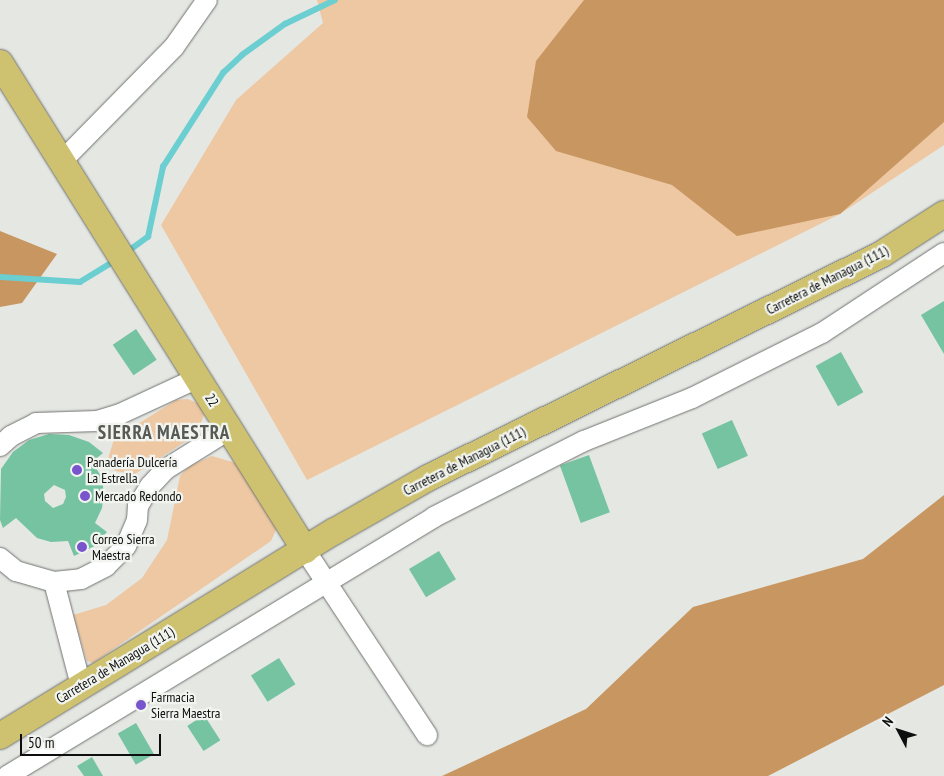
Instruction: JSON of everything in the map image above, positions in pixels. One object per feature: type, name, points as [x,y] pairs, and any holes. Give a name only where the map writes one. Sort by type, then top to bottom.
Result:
[{"type":"main road","name":"22","points":[[0,63],[305,550]]},
{"type":"main road","name":"Carretera de Managua (111)","points":[[0,736],[305,550],[428,478],[882,254],[944,214]]},
{"type":"street","points":[[62,161],[174,47],[207,0]]},
{"type":"street","points":[[7,776],[434,517],[584,441],[692,398],[822,333],[944,253]]},
{"type":"street","points":[[0,446],[11,436],[36,424],[97,421],[120,414],[198,378]]},
{"type":"street","points":[[0,558],[16,571],[54,582],[82,579],[106,566],[126,546],[137,520],[138,506],[150,486],[166,469],[230,429]]},
{"type":"street","name":"22","points":[[305,550],[427,735]]},
{"type":"street","points":[[54,582],[81,686]]},
{"type":"shaded area","points":[[317,0],[944,0],[944,145],[840,214],[307,480],[161,225],[236,100],[323,23]]},
{"type":"shaded area","points":[[584,0],[944,0],[944,122],[840,214],[737,236],[672,185],[556,151],[527,117],[536,61]]},
{"type":"shaded area","points":[[0,231],[57,254],[22,303],[0,307]]},
{"type":"shaded area","points":[[188,399],[199,404],[204,415],[197,434],[135,474],[115,471],[108,459],[114,439],[176,400]]},
{"type":"shaded area","points":[[212,456],[236,463],[273,517],[276,530],[271,541],[93,663],[87,661],[73,615],[106,605],[142,578],[167,540],[180,476],[189,466]]},
{"type":"shaded area","points":[[944,495],[944,685],[768,776],[442,776],[586,709],[693,607],[863,559]]},
{"type":"building","points":[[944,301],[944,354],[921,315]]},
{"type":"building","points":[[136,329],[157,360],[133,375],[113,345]]},
{"type":"building","points":[[841,352],[863,392],[838,406],[816,366]]},
{"type":"building","points":[[732,420],[748,456],[718,469],[702,433]]},
{"type":"building","name":"Mercado Redondo","points":[[49,434],[69,435],[89,442],[103,453],[92,462],[101,476],[104,492],[102,508],[95,523],[107,532],[93,547],[74,556],[68,541],[51,542],[37,538],[16,518],[3,528],[0,520],[1,469],[13,452],[29,440]],"holes":[[[54,485],[65,490],[66,497],[63,504],[53,508],[45,501],[44,494]]]},
{"type":"building","points":[[589,455],[610,512],[581,523],[560,466]]},
{"type":"building","points":[[439,551],[456,579],[426,597],[409,569]]},
{"type":"building","points":[[279,658],[295,684],[267,702],[251,675]]},
{"type":"building","points":[[204,715],[220,740],[204,751],[187,726]]},
{"type":"building","points":[[136,723],[154,754],[136,765],[118,734]]},
{"type":"building","points":[[92,757],[103,776],[84,776],[77,766]]},
{"type":"waterway","points":[[127,252],[148,237],[163,167],[223,73],[242,55],[285,24],[335,0]]},
{"type":"waterway","points":[[0,277],[80,282],[116,260]]},
{"type":"place","name":"Panadería Dulcería La Estrella","points":[[77,470]]},
{"type":"place","name":"Mercado Redondo","points":[[85,496]]},
{"type":"place","name":"Correo Sierra Maestra","points":[[82,547]]},
{"type":"place","name":"Farmacia Sierra Maestra","points":[[141,705]]},
{"type":"district","name":"SIERRA MAESTRA","points":[[164,433]]}]
